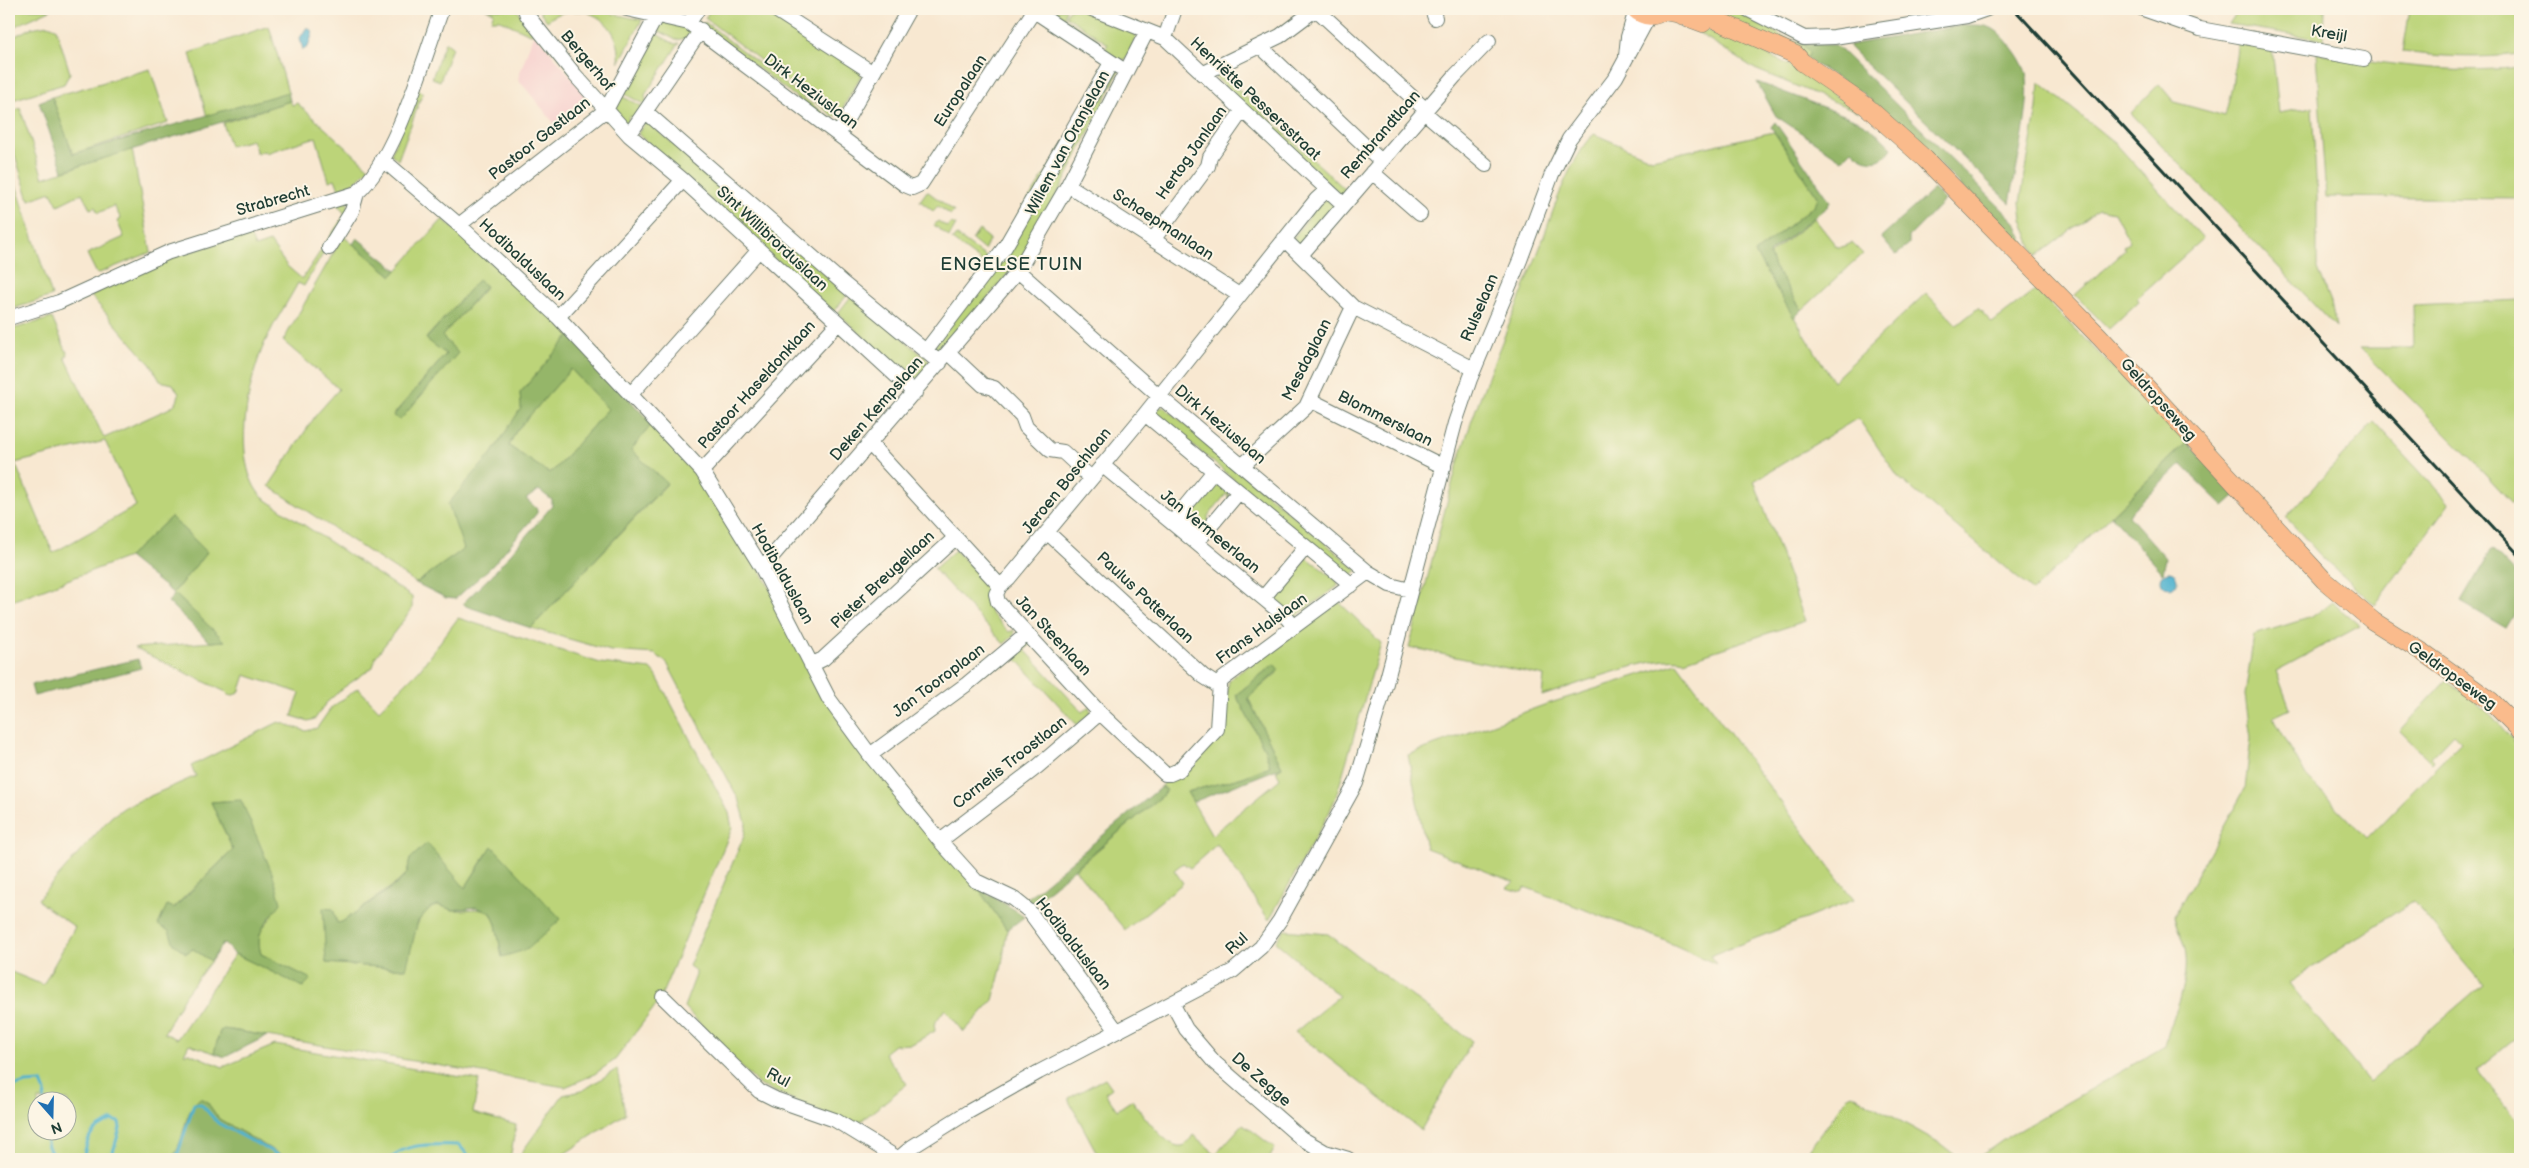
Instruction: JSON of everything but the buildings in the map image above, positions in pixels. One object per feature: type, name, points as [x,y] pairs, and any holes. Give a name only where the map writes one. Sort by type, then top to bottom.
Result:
[{"type":"main road","name":"Geldropseweg","points":[[1691,9],[1796,55],[1802,62],[1866,106],[1925,159],[2100,336],[2324,580],[2373,621],[2424,653],[2490,701],[2520,730]]},
{"type":"main road","name":"Geldropseweg","points":[[1649,11],[1676,13],[1793,62],[1802,62]]},
{"type":"street","points":[[330,248],[352,211],[357,193],[370,179],[400,124],[442,9]]},
{"type":"street","name":"Bergerhof","points":[[525,9],[533,22],[606,110]]},
{"type":"street","points":[[627,9],[657,15],[695,27]]},
{"type":"street","points":[[629,135],[646,112],[695,27],[698,9]]},
{"type":"street","points":[[774,9],[873,73]]},
{"type":"street","points":[[838,135],[909,9]]},
{"type":"street","points":[[1034,9],[1111,63],[1127,70]]},
{"type":"street","name":"Europalaan","points":[[912,188],[921,184],[1034,9]]},
{"type":"street","points":[[1092,9],[1165,38],[1175,9]]},
{"type":"street","points":[[1202,74],[1280,36],[1316,9],[1425,111],[1486,164]]},
{"type":"street","points":[[1747,9],[1799,36],[1811,38],[1834,37],[1958,17],[1987,9]]},
{"type":"street","name":"Kreijl","points":[[2143,9],[2200,29],[2364,59]]},
{"type":"street","name":"Rulselaan","points":[[1410,590],[1455,423],[1474,368],[1520,260],[1559,157],[1569,140],[1608,91],[1625,60],[1628,37],[1649,11]]},
{"type":"street","name":"Pastoor Gastlaan","points":[[459,225],[606,110],[657,15]]},
{"type":"street","name":"Dirk Heziuslaan","points":[[695,27],[907,187],[912,188]]},
{"type":"street","name":"Willem van Oranjelaan","points":[[1018,271],[1068,185],[1147,31]]},
{"type":"street","name":"Henriëtte Pessersstraat","points":[[1165,38],[1344,205]]},
{"type":"street","name":"Rembrandtlaan","points":[[1301,255],[1381,161],[1489,41]]},
{"type":"street","points":[[1260,46],[1381,161]]},
{"type":"street","name":"Willem van Oranjelaan","points":[[996,262],[1111,63]]},
{"type":"street","name":"Sint Willibrorduslaan","points":[[606,110],[629,135],[683,180],[915,393]]},
{"type":"street","name":"Hertog Janlaan","points":[[1153,240],[1208,166],[1210,157],[1242,111]]},
{"type":"street","name":"Sint Willibrorduslaan","points":[[646,112],[925,352],[944,358],[983,385],[994,388],[1022,416],[1026,427],[1050,450],[1064,452],[1091,478]]},
{"type":"street","name":"Hodibalduslaan","points":[[382,159],[459,225],[558,317],[702,471],[762,568],[829,699],[870,756],[940,841],[976,880],[1014,900],[1029,911],[1117,1031]]},
{"type":"street","points":[[1372,172],[1420,214]]},
{"type":"street","points":[[558,317],[683,180]]},
{"type":"street","name":"Schaepmanlaan","points":[[1068,185],[1239,295]]},
{"type":"street","name":"Rembrandtlaan","points":[[1158,396],[1284,239],[1327,190]]},
{"type":"street","name":"Strabrecht","points":[[9,318],[59,302],[169,252],[357,193]]},
{"type":"street","points":[[1284,239],[1353,307],[1474,368]]},
{"type":"street","points":[[631,394],[760,250]]},
{"type":"street","name":"Deken Kempslaan","points":[[925,352],[996,262]]},
{"type":"street","name":"Dirk Heziuslaan","points":[[1018,271],[1158,396],[1368,572],[1390,585],[1410,590]]},
{"type":"street","name":"Deken Kempslaan","points":[[762,568],[915,393],[1018,271]]},
{"type":"street","name":"Mesdaglaan","points":[[1242,466],[1299,415],[1310,400],[1353,307]]},
{"type":"street","name":"Pastoor Haseldonklaan","points":[[702,471],[838,323]]},
{"type":"street","name":"Jeroen Boschlaan","points":[[1000,586],[1009,578],[1158,396]]},
{"type":"street","name":"Blommerslaan","points":[[1310,400],[1444,467]]},
{"type":"street","points":[[1145,414],[1352,586]]},
{"type":"street","name":"Jan Steenlaan","points":[[870,444],[1000,586],[996,594],[998,602],[1027,634],[1100,713],[1160,771],[1170,774]]},
{"type":"street","name":"Jan Vermeerlaan","points":[[1102,466],[1287,618],[1294,627]]},
{"type":"street","points":[[1214,471],[1178,515],[1203,536],[1240,492]]},
{"type":"street","name":"Paulus Potterlaan","points":[[1047,532],[1203,676],[1220,687]]},
{"type":"street","name":"Pieter Breugellaan","points":[[811,665],[824,659],[955,538]]},
{"type":"street","points":[[1263,598],[1306,547]]},
{"type":"street","name":"Frans Halslaan","points":[[1170,774],[1179,770],[1217,729],[1220,687],[1223,679],[1352,586],[1368,572]]},
{"type":"street","name":"Rul","points":[[663,997],[759,1092],[835,1120],[899,1159],[912,1147],[968,1112],[1117,1031],[1233,971],[1261,947],[1280,920],[1356,783],[1410,590]]},
{"type":"street","name":"Jan Tooroplaan","points":[[870,756],[968,684],[1027,634]]},
{"type":"street","name":"Cornelis Troostlaan","points":[[940,841],[1037,767],[1100,713]]},
{"type":"street","name":"De Zegge","points":[[1172,1003],[1186,1029],[1215,1063],[1301,1138],[1325,1152],[1348,1159]]},
{"type":"shaded area","points":[[534,32],[592,103],[559,129],[518,79]]},
{"type":"green space","points":[[9,9],[52,9],[9,29]]},
{"type":"green space","points":[[486,9],[516,9],[534,31],[532,34],[528,33],[500,20],[491,20],[494,12]]},
{"type":"green space","points":[[538,9],[587,9],[587,12],[566,12],[556,15],[547,21]]},
{"type":"green space","points":[[590,9],[642,20],[619,63],[618,47],[613,33],[603,21],[589,13]]},
{"type":"green space","points":[[711,9],[768,9],[863,72],[839,115],[833,116],[705,18]]},
{"type":"green space","points":[[1043,9],[1066,9],[1064,18],[1097,39],[1096,41],[1103,47],[1101,50]]},
{"type":"green space","points":[[1069,9],[1080,9],[1136,33],[1126,59],[1121,61],[1103,52],[1108,44],[1066,16]]},
{"type":"green space","points":[[1726,9],[1738,9],[1782,36],[1802,44],[1810,53],[1806,59],[1716,12]]},
{"type":"green space","points":[[2239,9],[2325,9],[2324,40],[2229,24]]},
{"type":"green space","points":[[2410,9],[2520,9],[2520,54],[2462,57],[2403,52]]},
{"type":"green space","points":[[1679,20],[1747,45],[1797,69],[1859,112],[1755,69]]},
{"type":"green space","points":[[662,22],[690,28],[692,37],[676,40],[655,29]]},
{"type":"green space","points":[[705,22],[831,119],[829,122],[702,26]]},
{"type":"green space","points":[[48,25],[56,28],[70,73],[64,84],[9,101],[9,39],[31,28]]},
{"type":"green space","points":[[1965,25],[1979,25],[1994,29],[2016,53],[2026,73],[2028,85],[2025,118],[2010,203],[1849,45]]},
{"type":"green space","points":[[269,26],[288,92],[207,117],[190,53]]},
{"type":"green space","points":[[653,32],[675,44],[679,43],[645,95],[647,106],[621,92],[643,51],[648,53],[650,49],[646,46]]},
{"type":"green space","points":[[2238,40],[2272,47],[2279,113],[2312,107],[2317,196],[2317,266],[2331,302],[2336,327],[2131,113],[2159,84],[2174,102],[2225,116],[2232,87]]},
{"type":"green space","points":[[445,42],[452,47],[440,81],[432,78]]},
{"type":"green space","points":[[1802,44],[1836,45],[2016,223],[2029,255],[1908,132],[1861,92],[1806,59],[1810,53]]},
{"type":"green space","points":[[2316,53],[2443,69],[2469,70],[2520,67],[2520,199],[2326,197]]},
{"type":"green space","points":[[150,69],[168,123],[72,154],[52,97]]},
{"type":"green space","points":[[1112,69],[1119,71],[1063,184],[1021,258],[939,356],[932,350]]},
{"type":"green space","points":[[1220,73],[1347,191],[1342,196],[1214,76]]},
{"type":"green space","points":[[1757,82],[1857,120],[1871,128],[1892,148],[1888,154],[1878,160],[1867,160],[1852,150],[1842,160],[1776,116]]},
{"type":"green space","points":[[2039,82],[2116,144],[2203,239],[2137,298],[2139,301],[2109,329],[2075,295],[2125,250],[2123,246],[2130,242],[2114,212],[2098,209],[2037,256],[2022,219],[2020,202],[2037,108]]},
{"type":"green space","points":[[416,90],[423,92],[398,160],[391,154]]},
{"type":"green space","points":[[288,92],[290,101],[63,171],[39,102],[52,97],[73,154]]},
{"type":"green space","points":[[621,96],[645,108],[633,121],[631,116],[628,118],[629,122],[625,122],[617,112],[616,106]]},
{"type":"green space","points":[[290,101],[292,105],[297,103],[369,168],[354,183],[339,189],[335,179],[329,181],[316,137],[266,153],[265,151],[257,153],[252,140],[230,146],[223,123]]},
{"type":"green space","points":[[20,108],[43,178],[132,149],[151,252],[97,274],[87,254],[124,237],[117,221],[121,219],[114,206],[98,213],[95,207],[90,209],[82,193],[58,205],[51,192],[29,200],[9,136],[9,114]]},
{"type":"green space","points":[[646,121],[772,226],[758,243],[640,136],[638,133]]},
{"type":"green space","points":[[1775,122],[1830,201],[1828,206],[1769,253],[1774,267],[1802,310],[1794,318],[1755,253],[1815,205],[1818,197],[1771,127]]},
{"type":"green space","points":[[1774,132],[1818,197],[1818,202],[1755,253],[1833,381],[1926,293],[1957,325],[1978,308],[1992,323],[2036,290],[2187,442],[2033,591],[1898,477],[1858,418],[1754,481],[1805,621],[1684,661],[1656,661],[1615,672],[1542,696],[1544,676],[1409,647],[1448,497],[1471,424],[1559,196],[1583,148],[1594,134],[1652,159]]},
{"type":"green space","points":[[9,163],[52,296],[9,310]]},
{"type":"green space","points":[[1934,189],[1945,200],[1909,237],[1909,245],[1896,255],[1881,237]]},
{"type":"green space","points":[[927,191],[954,211],[951,215],[938,206],[933,211],[920,201]]},
{"type":"green space","points":[[1327,199],[1335,207],[1301,246],[1293,239],[1318,204]]},
{"type":"green space","points":[[347,201],[349,210],[304,286],[298,283],[259,356],[248,397],[245,420],[244,442],[247,463],[252,482],[262,497],[412,597],[412,609],[376,656],[373,667],[343,688],[325,704],[315,719],[308,721],[292,716],[300,693],[245,675],[239,693],[230,696],[226,692],[134,648],[225,641],[173,593],[207,552],[171,517],[128,557],[9,602],[9,330],[52,318],[68,355],[65,357],[104,438],[170,408],[177,402],[179,394],[173,384],[160,381],[151,365],[91,296],[128,272],[249,233],[255,247],[270,242],[287,266],[302,279],[345,214],[337,204]],"holes":[[[105,441],[136,506],[53,553],[15,463]]]},
{"type":"green space","points":[[1814,218],[1837,247],[1852,243],[1863,254],[1802,310],[1774,267],[1769,255]]},
{"type":"green space","points":[[443,219],[570,335],[520,393],[522,408],[492,453],[464,549],[416,583],[269,486],[316,415],[339,389],[283,341],[343,236],[392,276]],"holes":[[[478,281],[486,287],[442,336],[458,353],[393,415],[446,354],[426,338]]]},
{"type":"green space","points":[[938,221],[947,227],[951,223],[956,225],[949,237],[934,225]]},
{"type":"green space","points":[[774,228],[847,295],[834,312],[759,245]]},
{"type":"green space","points":[[979,230],[990,239],[984,250],[972,240]]},
{"type":"green space","points":[[956,235],[990,260],[986,265],[952,240]]},
{"type":"green space","points":[[357,238],[397,270],[392,276],[353,244]]},
{"type":"green space","points":[[478,280],[486,286],[442,336],[458,353],[400,420],[393,416],[446,354],[426,339]]},
{"type":"green space","points":[[852,295],[929,361],[930,364],[916,381],[911,381],[838,313]]},
{"type":"green space","points":[[2520,300],[2520,477],[2512,503],[2476,464],[2360,348],[2414,348],[2413,305]]},
{"type":"green space","points":[[570,335],[652,424],[631,450],[667,483],[531,628],[466,606],[463,603],[492,575],[552,506],[552,500],[539,490],[526,499],[537,509],[537,513],[492,566],[455,599],[446,598],[416,583],[464,549],[448,504],[492,453],[521,408],[520,393]],"holes":[[[571,369],[608,409],[555,469],[549,473],[509,446],[516,431]]]},
{"type":"green space","points":[[571,369],[608,409],[555,469],[549,473],[509,446],[516,431]]},
{"type":"green space","points":[[1164,407],[1357,570],[1351,577],[1154,413],[1158,408]]},
{"type":"green space","points":[[2374,422],[2449,503],[2375,605],[2321,556],[2286,517]]},
{"type":"green space","points":[[652,424],[699,478],[762,573],[815,681],[977,887],[1007,930],[1002,965],[993,1000],[964,1032],[945,1009],[934,1024],[935,1031],[912,1044],[894,1045],[884,1053],[907,1084],[855,1126],[759,1085],[684,1007],[696,975],[696,971],[689,966],[744,836],[746,823],[740,802],[667,663],[655,654],[611,651],[531,628],[667,484],[631,450]]},
{"type":"green space","points":[[2187,442],[2235,496],[2224,506],[2181,464],[2132,511],[2129,516],[2166,558],[2163,573],[2111,516]]},
{"type":"green space","points":[[1212,479],[1230,489],[1229,500],[1227,493],[1208,516],[1209,526],[1203,529],[1186,518],[1189,507],[1190,514],[1208,493],[1207,483]]},
{"type":"green space","points":[[171,517],[207,552],[173,593],[128,557]]},
{"type":"green space","points":[[2492,549],[2520,578],[2520,605],[2506,628],[2461,602]]},
{"type":"green space","points":[[955,550],[991,587],[987,596],[994,607],[990,612],[1009,632],[1014,630],[1014,635],[1004,644],[934,569]]},
{"type":"green space","points":[[1305,556],[1337,581],[1338,586],[1296,616],[1275,600],[1273,595],[1277,587],[1284,587],[1306,560],[1301,559]]},
{"type":"green space","points":[[175,594],[225,641],[210,642],[168,602]]},
{"type":"green space","points":[[1339,602],[1381,643],[1336,797],[1329,813],[1269,920],[1217,844],[1190,868],[1183,863],[1174,870],[1183,883],[1125,930],[1075,869],[1162,796],[1166,792],[1164,787],[1161,787],[1166,781],[1176,779],[1182,775],[1221,734],[1225,725],[1230,679]],"holes":[[[1274,664],[1277,673],[1248,698],[1282,767],[1276,771],[1280,779],[1212,835],[1187,792],[1244,777],[1270,766],[1265,750],[1236,695]]]},
{"type":"green space","points":[[2332,602],[2360,626],[2276,671],[2290,709],[2273,717],[2306,776],[2367,838],[2461,742],[2453,734],[2431,757],[2434,760],[2432,763],[2400,731],[2446,681],[2471,698],[2493,717],[2520,749],[2520,943],[2511,949],[2520,964],[2520,1035],[2477,1070],[2520,1125],[2520,1159],[1976,1159],[2009,1136],[2165,1046],[2182,991],[2186,968],[2183,941],[2174,916],[2245,789],[2251,738],[2245,695],[2254,635],[2312,617]],"holes":[[[2413,901],[2483,984],[2369,1082],[2289,983]]]},
{"type":"green space","points":[[458,618],[600,663],[651,669],[656,675],[729,813],[732,828],[659,1001],[615,1060],[593,1075],[565,1087],[232,1030],[220,1031],[214,1053],[189,1044],[184,1054],[189,1053],[223,1067],[275,1045],[479,1080],[473,1113],[516,1125],[510,1159],[286,1158],[219,1119],[207,1102],[200,1098],[189,1113],[179,1146],[169,1159],[9,1159],[9,971],[43,985],[75,927],[42,904],[38,899],[111,817],[125,807],[196,776],[191,766],[279,722],[306,731],[317,728],[331,708],[358,688],[379,710],[420,669]],"holes":[[[225,801],[273,915],[260,933],[259,947],[261,954],[310,979],[303,987],[235,954],[177,1039],[164,1033],[185,995],[211,961],[193,949],[186,953],[176,943],[170,932],[167,905],[173,908],[233,850],[211,802]],[[487,853],[502,957],[496,924],[491,913],[476,909],[452,910],[443,906],[436,906],[428,909],[418,923],[405,969],[326,963],[333,909],[337,923],[342,922],[398,882],[407,873],[410,859],[465,888]]]},
{"type":"green space","points":[[1022,644],[1031,644],[1025,650],[1082,712],[1089,706],[1091,713],[1077,725],[1011,653]]},
{"type":"green space","points":[[138,659],[141,668],[34,696],[31,685]]},
{"type":"green space","points":[[1677,663],[1854,900],[1710,956],[1716,964],[1659,938],[1525,887],[1522,892],[1507,888],[1514,882],[1426,848],[1408,755],[1544,705]]},
{"type":"green space","points":[[1274,664],[1279,670],[1248,698],[1282,767],[1193,802],[1187,792],[1243,777],[1270,766],[1265,750],[1236,695]]},
{"type":"green space","points":[[1161,787],[1167,790],[1162,796],[1032,904],[1025,900]]},
{"type":"green space","points":[[241,800],[273,875],[281,903],[261,932],[259,946],[261,954],[311,979],[303,987],[235,954],[223,943],[211,961],[193,949],[186,953],[174,944],[169,931],[158,925],[167,905],[174,908],[233,850],[211,802]]},
{"type":"green space","points":[[427,843],[465,888],[492,846],[561,919],[528,949],[502,957],[496,924],[491,913],[476,907],[453,910],[438,905],[430,908],[418,921],[406,969],[326,963],[323,908],[333,909],[337,923],[342,922],[398,883],[407,873],[410,859]]},
{"type":"green space","points":[[977,887],[1020,913],[1024,917],[1007,930]]},
{"type":"green space","points":[[1284,930],[1328,934],[1472,1041],[1421,1130],[1295,1032],[1339,996],[1276,942]]},
{"type":"green space","points":[[224,1029],[267,1036],[225,1057],[214,1053],[220,1031]]},
{"type":"green space","points":[[617,1069],[625,1114],[561,1156],[563,1159],[517,1159],[563,1095],[582,1091]]},
{"type":"green space","points":[[1105,1078],[1112,1088],[1105,1093],[1117,1110],[1132,1100],[1163,1137],[1178,1146],[1185,1145],[1193,1135],[1216,1154],[1243,1124],[1275,1148],[1269,1159],[1097,1159],[1099,1157],[1069,1098]]},
{"type":"green space","points":[[1852,1094],[1938,1142],[1960,1159],[1802,1159],[1849,1095]]},
{"type":"green space","points":[[200,1098],[207,1102],[219,1119],[286,1158],[293,1159],[169,1159],[179,1146],[189,1113]]},
{"type":"water","points":[[307,27],[313,32],[308,47],[303,50],[300,38]]},
{"type":"water","points":[[2166,572],[2172,572],[2177,577],[2175,586],[2166,588],[2161,583],[2161,577]]},
{"type":"waterway","points":[[9,1088],[26,1083],[41,1082],[44,1090]]},
{"type":"waterway","points":[[176,1159],[194,1104],[201,1104],[218,1123],[284,1158],[295,1159]]},
{"type":"waterway","points":[[83,1159],[88,1139],[94,1131],[112,1120],[119,1122],[120,1128],[111,1159]]},
{"type":"waterway","points":[[46,1140],[55,1159]]},
{"type":"waterway","points":[[390,1159],[405,1149],[423,1145],[459,1145],[471,1159]]},
{"type":"railway","points":[[2014,9],[2520,556]]},
{"type":"district","name":"ENGELSE TUIN","points":[[1012,264]]}]
